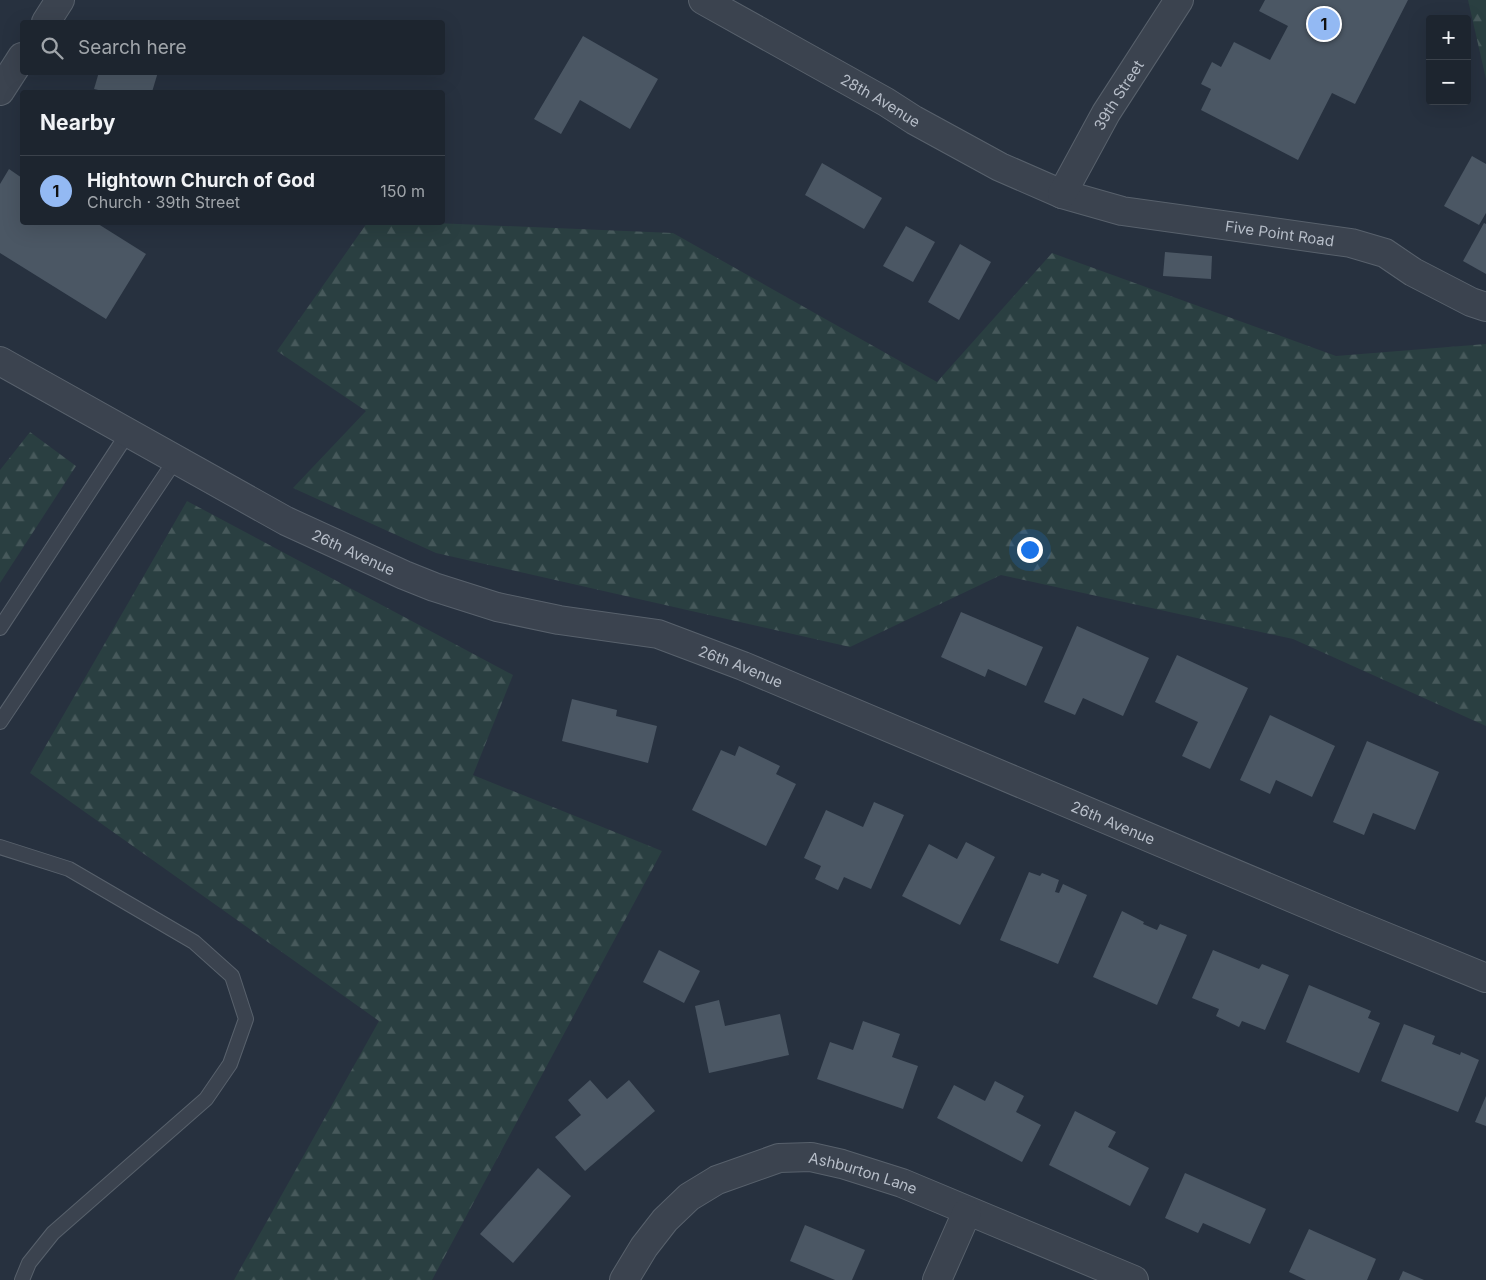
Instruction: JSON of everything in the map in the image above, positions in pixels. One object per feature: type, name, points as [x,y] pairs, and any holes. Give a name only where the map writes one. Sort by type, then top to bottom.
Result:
[{"type":"street","points":[[47,20],[60,0]]},
{"type":"street","name":"28th Avenue","points":[[704,0],[992,162],[1062,194]]},
{"type":"street","name":"39th Street","points":[[1062,194],[1106,113],[1180,0]]},
{"type":"street","points":[[0,91],[20,60]]},
{"type":"street","name":"Five Point Road","points":[[1062,194],[1122,211],[1352,243],[1385,253],[1413,272],[1486,308]]},
{"type":"street","name":"26th Avenue","points":[[0,361],[286,521],[404,575],[434,587],[497,607],[559,620],[658,634],[743,666],[1486,978]]},
{"type":"street","name":"Ashburton Lane","points":[[624,1280],[649,1240],[665,1220],[689,1197],[717,1180],[778,1158],[811,1157],[842,1164],[902,1184],[1134,1280]]},
{"type":"street","points":[[937,1280],[967,1212]]},
{"type":"lane","points":[[0,628],[128,433]]},
{"type":"lane","points":[[0,722],[176,459]]},
{"type":"lane","points":[[0,848],[69,868],[194,942],[232,976],[246,1019],[230,1064],[206,1099],[53,1233],[30,1263],[22,1280]]},
{"type":"green space","points":[[1468,0],[1486,0],[1486,79]]},
{"type":"green space","points":[[445,223],[673,233],[937,382],[1052,253],[1336,356],[1486,344],[1486,726],[1293,639],[1001,575],[850,647],[436,553],[293,488],[366,411],[277,351],[366,225],[445,225]]},
{"type":"green space","points":[[30,432],[76,466],[0,583],[0,470]]},
{"type":"green space","points":[[187,501],[513,675],[473,775],[662,851],[432,1280],[234,1280],[379,1021],[30,773]]},
{"type":"building","points":[[1265,0],[1408,0],[1355,104],[1332,93],[1298,160],[1201,110],[1211,89],[1201,84],[1212,62],[1221,67],[1234,42],[1270,60],[1288,26],[1259,11]]},
{"type":"building","points":[[583,36],[658,79],[630,129],[580,100],[561,134],[534,119]]},
{"type":"building","points":[[98,75],[157,75],[153,90],[94,89]]},
{"type":"building","points":[[1472,156],[1486,164],[1486,213],[1479,225],[1444,206]]},
{"type":"building","points":[[822,163],[882,198],[864,229],[805,195]]},
{"type":"building","points":[[9,169],[20,177],[20,225],[100,225],[146,254],[106,319],[0,253],[0,184]]},
{"type":"building","points":[[1484,223],[1486,224],[1486,274],[1463,261]]},
{"type":"building","points":[[906,226],[935,242],[913,282],[883,266]]},
{"type":"building","points":[[960,244],[991,262],[959,320],[928,302]]},
{"type":"building","points":[[1165,252],[1212,256],[1211,279],[1163,276]]},
{"type":"building","points":[[961,612],[1043,647],[1026,686],[988,669],[985,677],[941,657]]},
{"type":"building","points":[[1077,626],[1149,658],[1123,716],[1083,698],[1075,715],[1044,702]]},
{"type":"building","points":[[1177,655],[1248,688],[1210,769],[1182,756],[1198,722],[1155,702]]},
{"type":"building","points":[[572,699],[617,710],[616,716],[657,726],[648,763],[562,741]]},
{"type":"building","points":[[1270,715],[1335,746],[1312,797],[1276,780],[1270,794],[1240,780]]},
{"type":"building","points":[[1367,741],[1439,772],[1415,830],[1373,813],[1364,835],[1333,822]]},
{"type":"building","points":[[739,746],[780,766],[776,774],[796,784],[766,846],[692,810],[721,750],[735,756]]},
{"type":"building","points":[[874,802],[904,815],[871,889],[844,877],[838,890],[815,879],[821,866],[804,858],[826,810],[863,827]]},
{"type":"building","points":[[966,842],[995,857],[960,925],[902,896],[929,844],[957,859]]},
{"type":"building","points":[[1029,872],[1040,876],[1042,873],[1059,880],[1055,892],[1059,893],[1063,884],[1087,895],[1058,964],[1000,940]]},
{"type":"building","points":[[1122,911],[1157,930],[1160,924],[1187,935],[1157,1005],[1093,977]]},
{"type":"building","points":[[659,950],[700,971],[684,1003],[643,982]]},
{"type":"building","points":[[1213,950],[1259,969],[1262,964],[1289,975],[1265,1030],[1242,1021],[1239,1027],[1216,1016],[1219,1009],[1192,998]]},
{"type":"building","points":[[1309,985],[1371,1011],[1368,1018],[1380,1023],[1359,1073],[1286,1042]]},
{"type":"building","points":[[719,1000],[725,1026],[780,1014],[789,1055],[709,1073],[695,1006]]},
{"type":"building","points":[[863,1021],[900,1034],[892,1057],[918,1066],[903,1109],[817,1079],[830,1042],[853,1050]]},
{"type":"building","points":[[1404,1024],[1435,1036],[1432,1044],[1460,1055],[1461,1052],[1479,1060],[1458,1112],[1381,1081]]},
{"type":"building","points":[[590,1080],[607,1099],[629,1080],[655,1111],[585,1171],[555,1137],[581,1115],[568,1100]]},
{"type":"building","points":[[995,1081],[1024,1096],[1016,1112],[1041,1125],[1022,1162],[937,1118],[954,1085],[985,1101]]},
{"type":"building","points":[[1486,1096],[1486,1126],[1475,1122]]},
{"type":"building","points":[[1075,1111],[1116,1132],[1108,1147],[1149,1168],[1130,1206],[1049,1165]]},
{"type":"building","points":[[538,1168],[571,1196],[513,1263],[480,1234]]},
{"type":"building","points":[[1185,1173],[1266,1209],[1250,1244],[1203,1223],[1198,1233],[1165,1218]]},
{"type":"building","points":[[805,1225],[865,1250],[852,1280],[835,1280],[790,1261]]},
{"type":"building","points":[[1309,1229],[1376,1259],[1367,1280],[1306,1280],[1289,1272]]},
{"type":"building","points":[[1403,1271],[1424,1280],[1399,1280]]},
{"type":"place","name":"Hightown Church of God","points":[[1324,24]]}]
